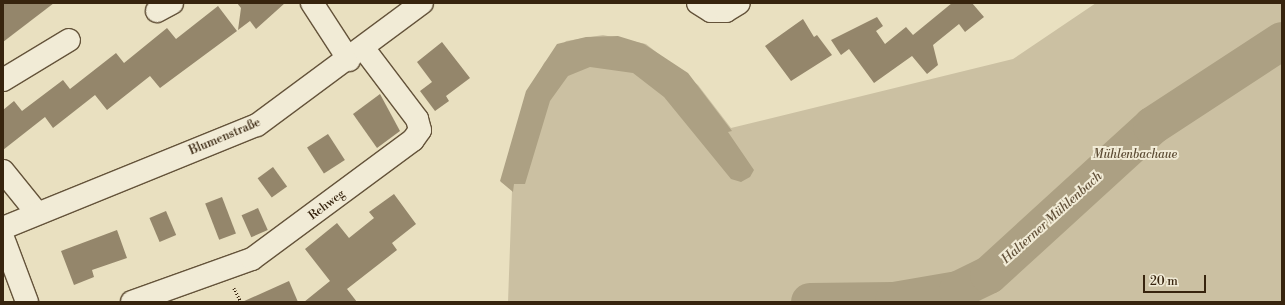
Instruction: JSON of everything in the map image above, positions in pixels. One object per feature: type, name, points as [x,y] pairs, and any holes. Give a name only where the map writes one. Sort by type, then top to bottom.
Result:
[{"type":"street","points":[[312,3],[356,54]]},
{"type":"street","name":"Blumenstraße","points":[[3,228],[37,213],[257,126],[356,54],[422,3]]},
{"type":"street","points":[[698,3],[711,11],[726,11],[740,3]]},
{"type":"street","points":[[3,80],[69,40]]},
{"type":"street","name":"Rehweg","points":[[132,302],[252,259],[413,140],[420,130],[417,119],[356,54]]},
{"type":"street","points":[[3,171],[37,213]]},
{"type":"street","points":[[3,238],[27,302]]},
{"type":"green space","name":"Mühlenbachaue","points":[[1096,3],[1282,3],[1282,302],[508,302],[512,190],[501,182],[529,94],[544,63],[566,41],[603,35],[646,44],[698,85],[731,128],[1013,59]]},
{"type":"shaded area","points":[[618,36],[644,44],[688,73],[732,131],[728,132],[754,170],[750,177],[741,182],[731,179],[664,97],[633,73],[590,67],[568,76],[550,101],[525,184],[514,184],[513,192],[500,181],[526,91],[557,44],[586,37]]},
{"type":"building","points":[[3,3],[54,3],[3,42]]},
{"type":"building","points":[[237,3],[285,3],[256,29],[250,21],[238,30],[241,8]]},
{"type":"building","points":[[952,3],[972,3],[984,17],[965,32],[959,24],[933,45],[938,65],[927,74],[912,56],[874,83],[849,49],[841,55],[831,40],[877,17],[883,26],[876,31],[885,44],[906,27],[913,35]]},
{"type":"building","points":[[218,6],[237,31],[160,88],[150,76],[107,110],[95,95],[53,128],[45,117],[3,150],[3,110],[14,101],[22,111],[63,80],[70,89],[116,53],[124,63],[167,28],[176,39]]},
{"type":"building","points":[[803,19],[814,37],[817,35],[832,55],[791,81],[765,46]]},
{"type":"building","points":[[442,42],[470,78],[446,96],[449,101],[435,111],[420,91],[432,82],[417,62]]},
{"type":"building","points":[[380,94],[400,131],[377,148],[353,114]]},
{"type":"building","points":[[328,134],[345,160],[324,174],[307,148]]},
{"type":"building","points":[[273,167],[287,186],[272,198],[258,178]]},
{"type":"building","points":[[394,194],[416,224],[392,243],[397,250],[347,289],[357,302],[304,302],[330,281],[305,249],[337,223],[349,238],[374,218],[369,212]]},
{"type":"building","points":[[222,197],[236,233],[219,240],[205,203]]},
{"type":"building","points":[[258,208],[268,230],[251,237],[242,215]]},
{"type":"building","points":[[166,211],[176,235],[160,242],[149,218]]},
{"type":"building","points":[[117,230],[127,258],[92,270],[94,277],[74,285],[61,251]]},
{"type":"building","points":[[289,281],[298,302],[242,302]]},
{"type":"waterway","name":"Halterner Mühlenbach","points":[[810,302],[894,301],[958,290],[989,275],[1152,126],[1282,41]]}]
